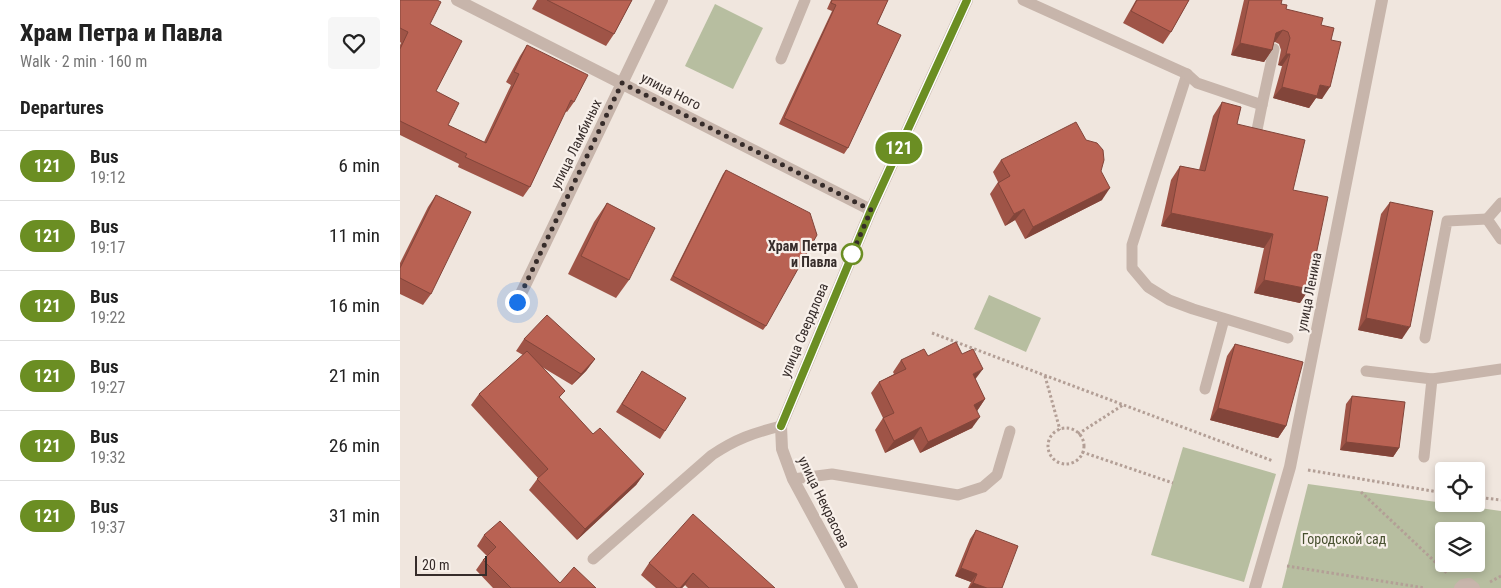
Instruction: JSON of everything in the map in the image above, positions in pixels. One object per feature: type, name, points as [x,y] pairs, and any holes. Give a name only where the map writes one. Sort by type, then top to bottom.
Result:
[{"type":"street","name":"улица Ного","points":[[457,0],[871,210]]},
{"type":"street","name":"улица Ламбиных","points":[[517,302],[662,0]]},
{"type":"street","name":"улица Свердлова","points":[[781,426],[871,210],[967,0]]},
{"type":"street","name":"улица Ленина","points":[[1255,588],[1290,467],[1382,0]]},
{"type":"street","name":"улица Некрасова","points":[[781,426],[782,449],[793,479],[852,588]]},
{"type":"street","points":[[1460,588],[1469,584],[1474,588]]},
{"type":"lane","points":[[781,59],[805,0]]},
{"type":"lane","points":[[1023,0],[1187,74],[1197,83],[1262,104]]},
{"type":"lane","points":[[1256,135],[1274,49]]},
{"type":"lane","points":[[1187,74],[1132,245],[1132,268],[1148,288],[1169,300],[1288,338]]},
{"type":"lane","points":[[1426,338],[1446,221],[1487,219],[1501,203]]},
{"type":"lane","points":[[1487,219],[1501,239]]},
{"type":"lane","points":[[1205,389],[1224,319]]},
{"type":"lane","points":[[1366,371],[1432,379],[1501,369]]},
{"type":"lane","points":[[1424,457],[1432,379]]},
{"type":"lane","points":[[593,559],[712,456],[750,434],[781,426]]},
{"type":"lane","points":[[793,479],[832,474],[958,495],[983,487],[997,475],[1010,431]]},
{"type":"path","points":[[932,334],[1290,467],[1435,491]]},
{"type":"path","points":[[1045,376],[1060,430]]},
{"type":"path","points":[[1078,434],[1123,404]]},
{"type":"path","points":[[1070,429],[1078,434],[1083,441],[1082,452],[1078,459],[1072,463],[1059,463],[1048,450],[1050,439],[1060,430],[1070,429]]},
{"type":"path","points":[[1082,452],[1173,484]]},
{"type":"path","points":[[1362,492],[1460,588]]},
{"type":"path","points":[[1485,498],[1501,500]]},
{"type":"path","points":[[1287,566],[1425,588]]},
{"type":"green space","points":[[715,4],[763,28],[733,89],[685,66]]},
{"type":"green space","points":[[989,295],[1041,318],[1026,352],[974,329]]},
{"type":"green space","points":[[1183,447],[1276,474],[1244,582],[1151,555]]},
{"type":"green space","name":"Городской сад","points":[[1308,484],[1435,502],[1435,512],[1485,512],[1485,509],[1501,511],[1501,588],[1282,588]]},
{"type":"building","points":[[400,0],[437,0],[441,2],[430,24],[462,41],[436,91],[459,103],[448,125],[486,143],[519,74],[514,72],[527,45],[588,75],[574,102],[571,100],[530,187],[465,157],[467,154],[400,121],[400,49],[408,32],[400,28]]},
{"type":"building","points":[[547,0],[632,0],[614,34]]},
{"type":"building","points":[[832,0],[888,0],[877,24],[901,35],[848,148],[784,118],[836,5],[831,3]]},
{"type":"building","points":[[1137,0],[1189,0],[1171,32],[1131,11]]},
{"type":"building","points":[[1249,0],[1282,0],[1281,4],[1287,5],[1286,9],[1323,18],[1321,25],[1334,28],[1331,40],[1341,42],[1330,87],[1320,85],[1317,96],[1282,87],[1290,54],[1286,54],[1290,38],[1288,32],[1283,30],[1276,33],[1272,50],[1240,43]]},
{"type":"building","points":[[1222,102],[1241,107],[1237,124],[1305,140],[1293,190],[1328,197],[1309,289],[1264,280],[1273,234],[1171,213],[1180,166],[1205,171]]},
{"type":"building","points":[[1076,122],[1086,140],[1097,143],[1103,150],[1104,160],[1101,171],[1110,188],[1033,227],[1024,209],[1014,214],[998,183],[1010,176],[1001,160]]},
{"type":"building","points":[[726,170],[810,213],[817,235],[766,326],[673,276]]},
{"type":"building","points":[[436,195],[471,212],[431,294],[400,278],[400,268]]},
{"type":"building","points":[[1390,202],[1433,211],[1410,327],[1366,318]]},
{"type":"building","points":[[607,203],[655,228],[629,280],[581,256]]},
{"type":"building","points":[[547,315],[595,359],[581,374],[524,339]]},
{"type":"building","points":[[956,342],[962,354],[973,349],[983,369],[973,374],[985,399],[974,405],[980,417],[928,442],[921,427],[894,441],[883,418],[894,413],[879,382],[906,369],[901,360],[924,349],[928,356]]},
{"type":"building","points":[[1235,344],[1303,362],[1286,426],[1218,408]]},
{"type":"building","points":[[527,351],[565,391],[559,397],[593,434],[600,428],[644,474],[585,529],[537,479],[548,469],[479,394]]},
{"type":"building","points":[[642,371],[686,398],[665,431],[622,404]]},
{"type":"building","points":[[1352,396],[1405,402],[1399,448],[1346,442]]},
{"type":"building","points":[[693,514],[775,588],[709,588],[693,573],[680,588],[677,588],[649,563]]},
{"type":"building","points":[[500,521],[560,583],[574,567],[596,588],[511,588],[483,560],[496,547],[484,535]]},
{"type":"building","points":[[976,530],[1018,546],[1002,588],[987,588],[973,583],[977,574],[961,568]]},
{"type":"bus line","name":"121","points":[[781,426],[871,210],[967,0]]},
{"type":"place","name":"Храм Петра и Павла","points":[[852,254]]},
{"type":"route","points":[[517,302],[622,83],[871,210],[852,254]]}]
